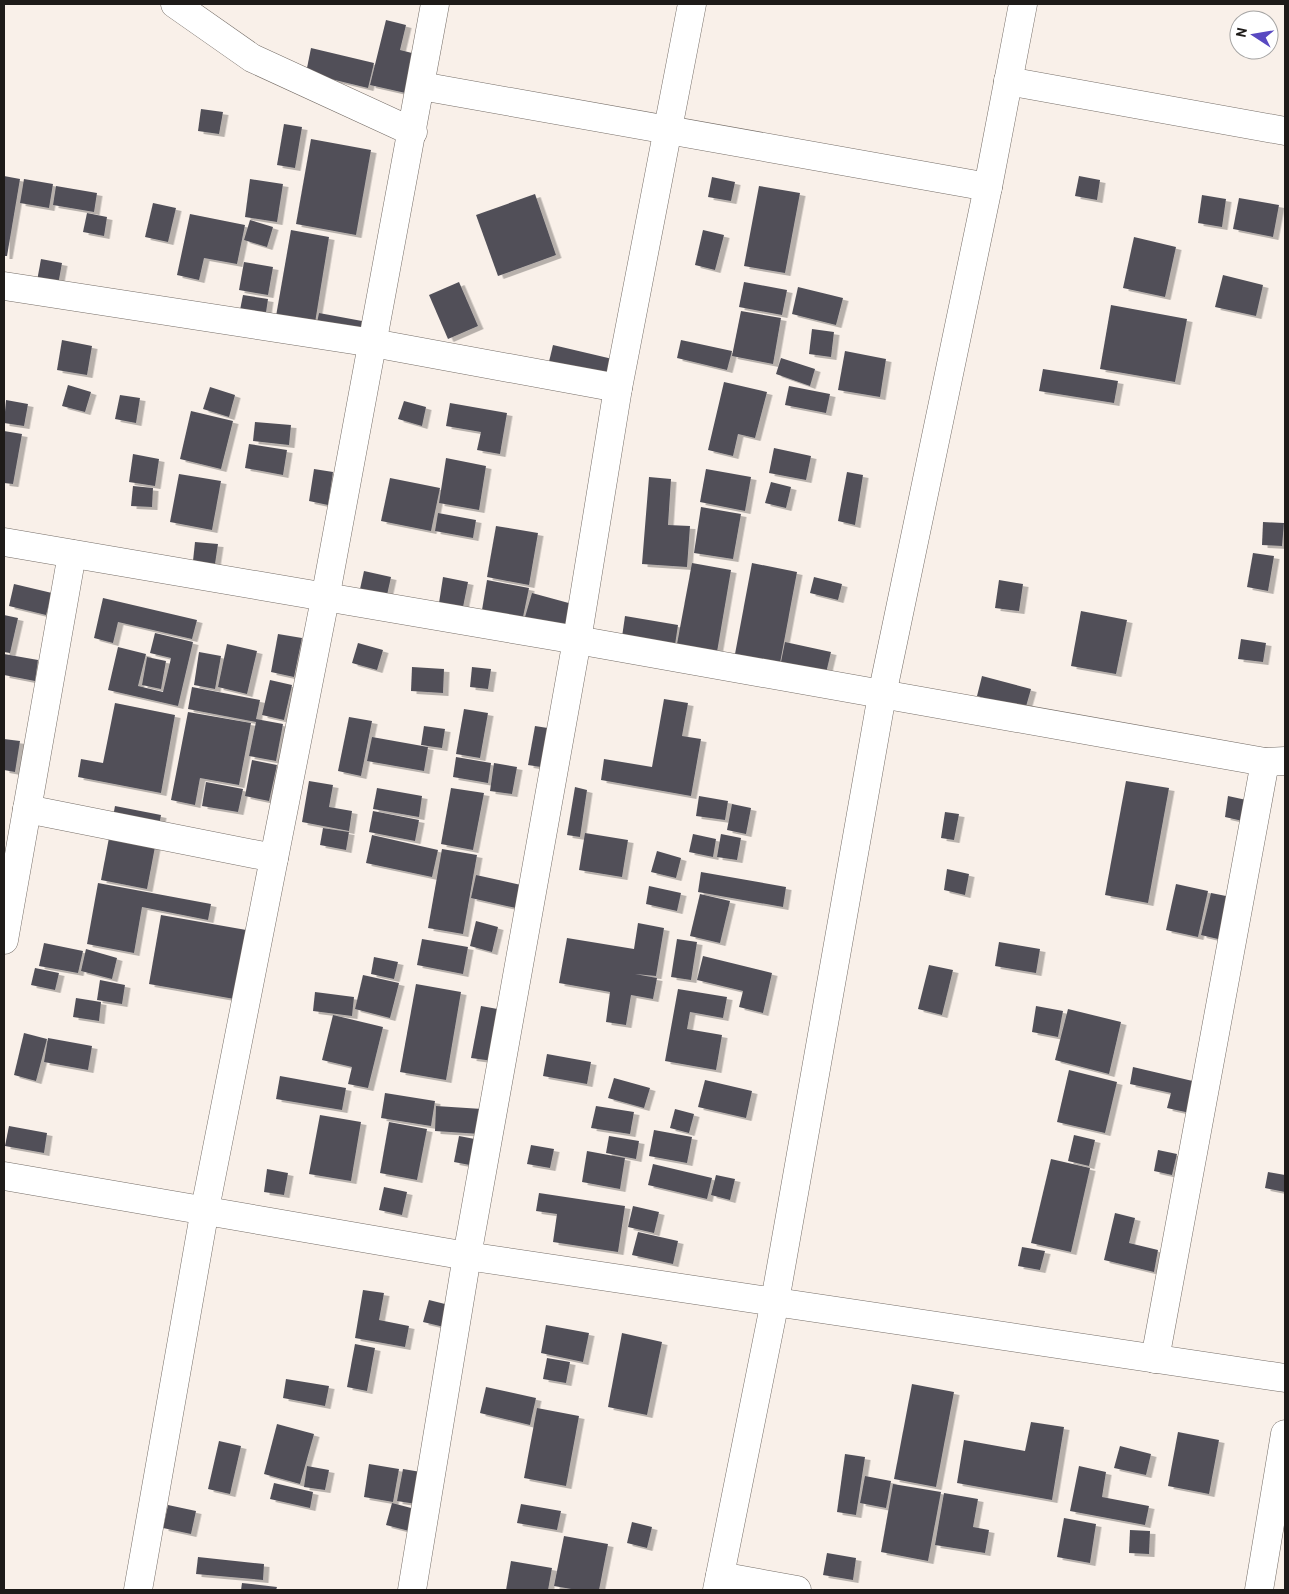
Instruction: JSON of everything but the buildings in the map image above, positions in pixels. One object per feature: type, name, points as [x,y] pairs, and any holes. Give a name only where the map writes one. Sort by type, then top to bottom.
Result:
[{"type":"street","points":[[176,4],[252,58],[413,132]]},
{"type":"street","points":[[138,1590],[205,1210],[325,599],[413,132],[435,4]]},
{"type":"street","points":[[412,1590],[467,1256],[577,640],[618,388],[692,4]]},
{"type":"street","points":[[797,1590],[718,1583],[775,1302],[882,695],[988,187],[1023,4]]},
{"type":"street","points":[[1008,80],[1285,131]]},
{"type":"street","points":[[421,86],[668,132],[988,187]]},
{"type":"street","points":[[4,286],[373,342],[618,388]]},
{"type":"street","points":[[4,542],[1275,762],[1155,1359]]},
{"type":"street","points":[[4,940],[72,554]]},
{"type":"street","points":[[27,808],[274,858]]},
{"type":"street","points":[[4,1176],[467,1256],[1285,1378]]},
{"type":"street","points":[[1259,1590],[1285,1434]]}]
